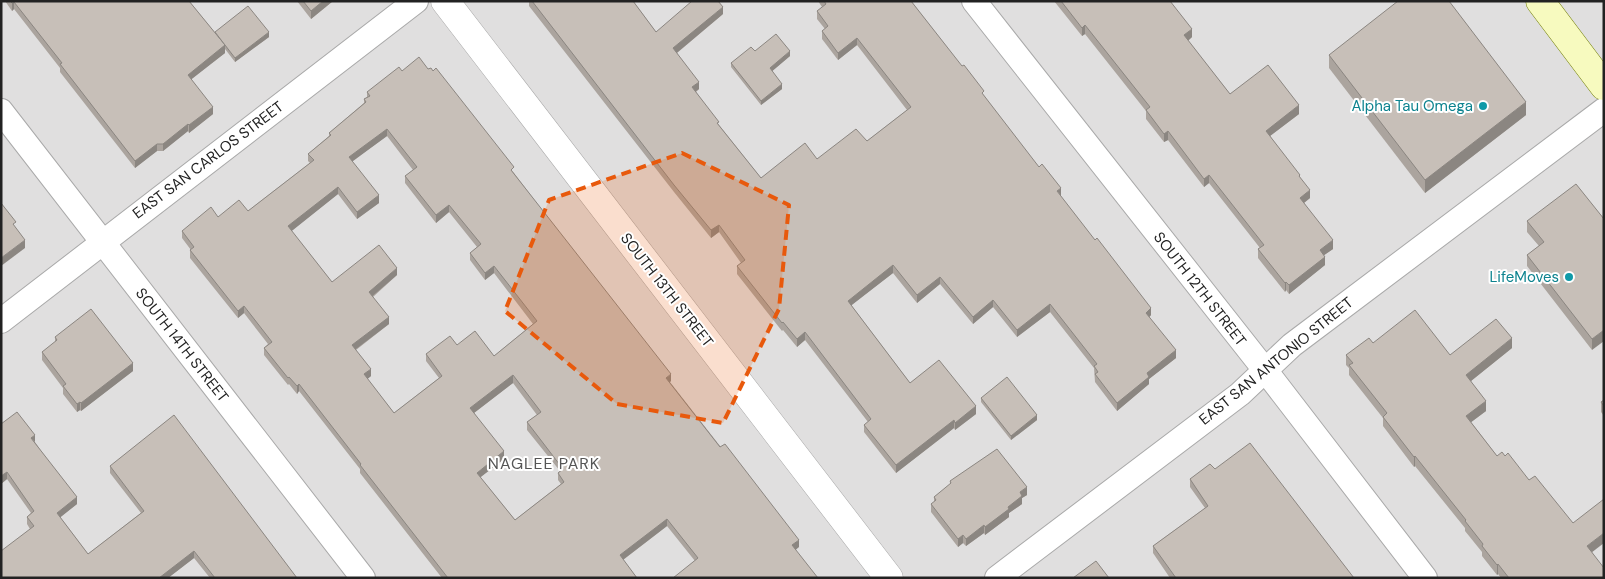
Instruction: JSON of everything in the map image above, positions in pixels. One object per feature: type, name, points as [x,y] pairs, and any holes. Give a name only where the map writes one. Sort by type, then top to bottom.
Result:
[{"type":"main road","points":[[1540,1],[1604,86]]},
{"type":"street","name":"EAST SAN CARLOS STREET","points":[[1,321],[416,1]]},
{"type":"street","name":"SOUTH 13TH STREET","points":[[445,1],[889,578]]},
{"type":"street","name":"SOUTH 12TH STREET","points":[[974,1],[1265,370],[1425,578]]},
{"type":"street","name":"EAST SAN ANTONIO STREET","points":[[997,578],[1240,394],[1292,345],[1604,110]]},
{"type":"street","name":"SOUTH 14TH STREET","points":[[1,111],[363,578]]},
{"type":"highlighted area","points":[[682,153],[789,205],[779,309],[723,423],[617,404],[505,311],[549,200]]},
{"type":"shaded area","points":[[1,1],[1604,1],[1604,578],[1,578]]},
{"type":"building","points":[[10,1],[189,1],[225,45],[188,75],[213,107],[163,144],[157,144],[135,161],[60,64],[62,63],[14,2]]},
{"type":"building","points":[[303,1],[323,1],[311,11]]},
{"type":"building","points":[[532,1],[633,1],[656,32],[692,1],[718,1],[723,7],[673,48],[699,82],[692,87],[719,122],[717,123],[761,178],[805,143],[817,159],[856,129],[867,141],[911,107],[857,38],[838,53],[822,31],[828,26],[817,11],[826,4],[824,1],[911,1],[962,66],[964,65],[984,91],[982,93],[1039,167],[1042,164],[1061,188],[1057,191],[1095,240],[1097,238],[1151,308],[1146,313],[1176,350],[1147,373],[1149,377],[1117,403],[1095,374],[1098,372],[1094,366],[1097,364],[1050,304],[1017,330],[993,300],[973,317],[940,277],[917,295],[893,265],[848,301],[910,383],[939,360],[976,406],[955,423],[954,420],[896,465],[864,425],[871,419],[805,332],[797,339],[782,323],[737,266],[745,260],[719,225],[711,230]]},
{"type":"building","points":[[1061,1],[1170,1],[1192,29],[1184,35],[1230,94],[1268,65],[1299,105],[1266,131],[1310,190],[1300,198],[1333,240],[1320,250],[1325,257],[1289,285],[1285,283],[1258,249],[1264,245],[1209,175],[1204,179],[1168,131],[1164,134],[1146,110],[1150,107],[1085,25],[1082,28]]},
{"type":"building","name":"Alpha Tau Omega","points":[[1398,1],[1449,1],[1526,102],[1425,180],[1329,55]]},
{"type":"building","points":[[248,6],[269,32],[235,58],[215,32]]},
{"type":"building","points":[[776,34],[790,51],[770,68],[782,84],[761,101],[731,63],[751,47],[755,51]]},
{"type":"building","points":[[419,57],[428,69],[431,68],[433,71],[436,68],[514,167],[511,170],[671,374],[666,378],[720,447],[725,444],[799,540],[792,545],[818,578],[673,578],[698,558],[667,519],[620,555],[637,578],[448,578],[299,384],[297,386],[288,378],[264,348],[272,342],[244,306],[238,311],[190,250],[194,247],[182,231],[211,207],[218,217],[239,200],[248,211],[314,160],[308,154],[331,135],[329,133],[366,102],[364,99],[370,96],[367,92],[399,67],[402,71]],"holes":[[[387,129],[417,167],[405,176],[436,215],[449,205],[481,244],[470,253],[485,273],[494,266],[537,321],[494,356],[475,331],[457,345],[450,336],[426,354],[442,376],[394,413],[364,374],[371,369],[352,345],[389,317],[369,292],[397,268],[379,245],[332,282],[288,226],[338,187],[357,212],[379,195],[349,157]],[[513,375],[541,412],[527,422],[563,469],[558,473],[564,482],[515,520],[477,473],[504,451],[470,408]]]},
{"type":"building","name":"LifeMoves","points":[[1576,184],[1604,219],[1604,330],[1592,339],[1527,255],[1544,242],[1527,221]]},
{"type":"building","points":[[1,203],[16,222],[13,224],[25,240],[1,258]]},
{"type":"building","points":[[91,309],[133,363],[81,403],[77,404],[63,386],[66,384],[42,352],[57,340],[55,337]]},
{"type":"building","points":[[1415,310],[1450,355],[1496,319],[1512,338],[1466,375],[1486,401],[1466,416],[1497,456],[1502,452],[1505,456],[1508,453],[1529,480],[1535,476],[1573,523],[1604,499],[1604,533],[1587,546],[1604,568],[1604,578],[1509,578],[1482,546],[1483,544],[1466,520],[1383,417],[1387,413],[1349,365],[1353,363],[1346,355],[1369,338],[1373,343]]},
{"type":"building","points":[[1007,377],[1037,415],[1011,436],[981,398]]},
{"type":"building","points":[[17,412],[35,435],[31,438],[77,497],[57,513],[88,554],[144,511],[110,466],[174,415],[297,578],[215,578],[194,551],[159,578],[1,578],[1,551],[34,526],[27,517],[34,511],[7,472],[1,476],[1,424]]},
{"type":"building","points":[[1250,443],[1354,578],[1176,578],[1153,546],[1208,506],[1190,479],[1210,464],[1215,469]]},
{"type":"building","points":[[997,449],[1027,487],[1020,492],[1022,496],[1008,507],[1009,509],[966,539],[963,535],[958,539],[931,504],[936,500],[934,497],[951,483],[950,481]]},
{"type":"building","points":[[1096,561],[1109,578],[1073,578]]},
{"type":"place","name":"Alpha Tau Omega","points":[[1483,106]]},
{"type":"place","name":"LifeMoves","points":[[1569,277]]},
{"type":"district","name":"NAGLEE PARK","points":[[544,463]]}]
